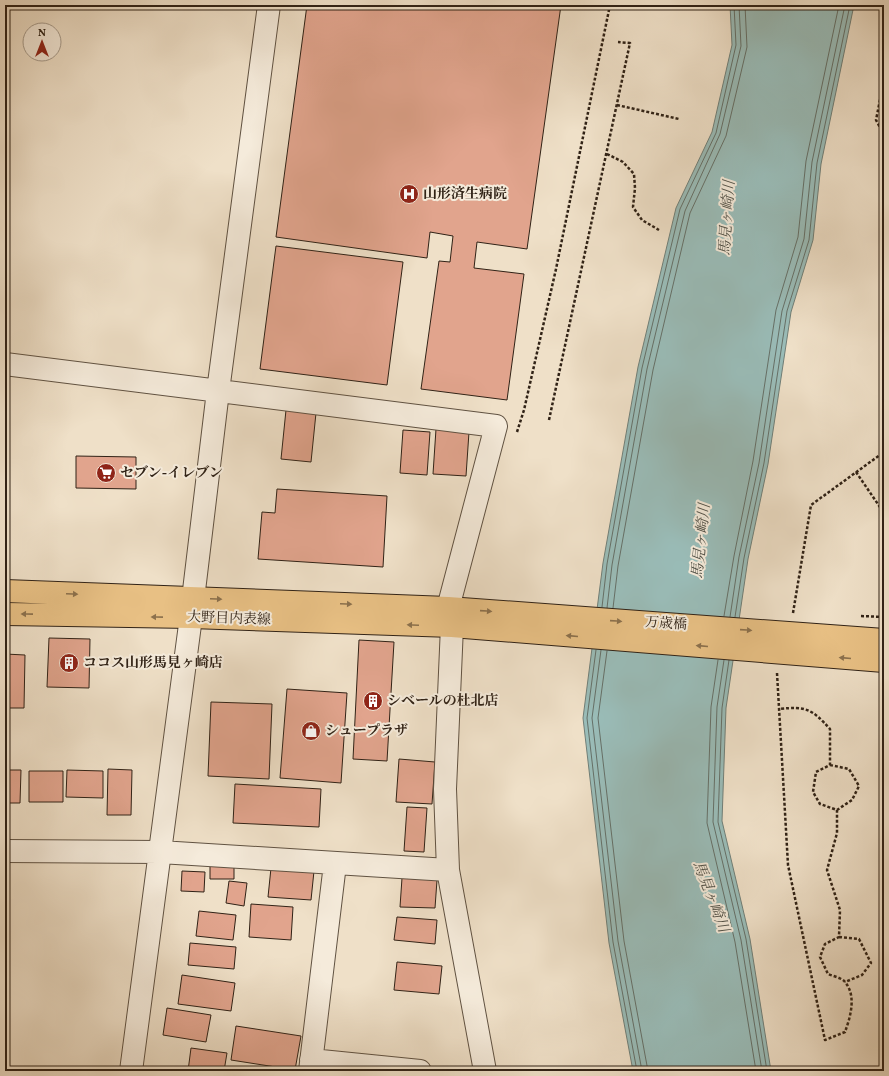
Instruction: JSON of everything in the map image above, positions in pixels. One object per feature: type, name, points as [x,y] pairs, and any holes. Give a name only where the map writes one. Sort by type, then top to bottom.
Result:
[{"type":"main road","name":"大野目内表線","points":[[5,591],[192,608],[450,617]]},
{"type":"main road","name":"大野目内表線","points":[[5,614],[192,608]]},
{"type":"main road","name":"万歳橋","points":[[450,617],[884,640]]},
{"type":"main road","name":"万歳橋","points":[[450,617],[884,661]]},
{"type":"street","points":[[131,1071],[269,5]]},
{"type":"street","points":[[5,364],[496,426],[450,617],[445,789],[448,870],[485,1071]]},
{"type":"street","points":[[5,852],[160,852],[448,870]]},
{"type":"street","points":[[335,864],[310,1065],[420,1071]]},
{"type":"path","points":[[515,440],[524,410],[556,269],[610,5]]},
{"type":"path","points":[[549,420],[630,43],[618,42]]},
{"type":"path","points":[[884,80],[876,120],[884,135]]},
{"type":"path","points":[[617,105],[679,119]]},
{"type":"path","points":[[606,154],[623,162],[634,174],[635,188],[633,207],[642,220],[659,230]]},
{"type":"path","points":[[800,613],[793,613],[811,505],[884,452]]},
{"type":"path","points":[[856,472],[884,513]]},
{"type":"path","points":[[854,616],[884,617]]},
{"type":"path","points":[[777,672],[788,865],[825,1040],[845,1032],[851,1015],[851,994],[845,982],[828,974],[820,957],[825,944],[839,937],[859,939],[871,963],[862,975],[845,982]]},
{"type":"path","points":[[780,709],[799,707],[818,716],[830,729],[830,764]]},
{"type":"path","points":[[830,764],[850,769],[859,786],[852,800],[837,810],[820,804],[813,792],[816,772],[830,764]]},
{"type":"path","points":[[837,810],[837,834],[827,870],[840,910],[839,937]]},
{"type":"water","name":"馬見ヶ崎川","points":[[730,5],[854,5],[821,164],[813,240],[791,312],[768,464],[748,559],[726,708],[722,821],[750,939],[771,1071],[633,1071],[609,943],[583,718],[603,563],[638,367],[676,208],[712,132],[732,45]]},
{"type":"building","name":"山形済生病院","points":[[307,5],[561,5],[527,249],[477,242],[474,268],[524,274],[507,400],[421,389],[439,261],[450,262],[453,236],[430,232],[427,258],[276,237]]},
{"type":"building","points":[[276,246],[403,262],[387,385],[260,369]]},
{"type":"building","points":[[286,410],[316,413],[311,462],[281,459]]},
{"type":"building","points":[[436,429],[469,432],[466,476],[433,474]]},
{"type":"building","points":[[403,430],[430,432],[427,475],[400,473]]},
{"type":"building","points":[[76,456],[136,457],[136,489],[76,488]]},
{"type":"building","points":[[277,489],[387,496],[383,567],[258,559],[262,512],[275,513]]},
{"type":"building","name":"ココス山形馬見ヶ崎店","points":[[49,638],[90,639],[89,688],[47,687]]},
{"type":"building","name":"シベールの杜北店","points":[[359,640],[394,642],[387,761],[353,759]]},
{"type":"building","points":[[5,654],[25,655],[24,708],[5,708]]},
{"type":"building","points":[[287,689],[347,693],[341,783],[280,778]]},
{"type":"building","points":[[211,702],[272,704],[269,779],[208,776]]},
{"type":"building","points":[[399,759],[435,762],[432,804],[396,802]]},
{"type":"building","points":[[108,769],[132,770],[131,815],[107,815]]},
{"type":"building","points":[[5,770],[21,770],[20,803],[5,803]]},
{"type":"building","points":[[67,770],[103,771],[103,798],[66,797]]},
{"type":"building","points":[[29,771],[63,771],[63,802],[29,802]]},
{"type":"building","points":[[235,784],[321,789],[319,827],[233,823]]},
{"type":"building","points":[[407,807],[427,808],[424,852],[404,851]]},
{"type":"building","points":[[210,861],[234,861],[234,879],[210,879]]},
{"type":"building","points":[[271,868],[314,871],[311,900],[268,897]]},
{"type":"building","points":[[182,871],[205,872],[204,892],[181,891]]},
{"type":"building","points":[[402,878],[437,880],[435,908],[400,907]]},
{"type":"building","points":[[229,881],[247,883],[244,906],[226,903]]},
{"type":"building","points":[[251,904],[293,907],[291,940],[249,937]]},
{"type":"building","points":[[199,911],[236,915],[233,940],[196,936]]},
{"type":"building","points":[[397,917],[437,920],[435,944],[394,940]]},
{"type":"building","points":[[190,943],[236,947],[234,969],[188,965]]},
{"type":"building","points":[[397,962],[442,966],[439,994],[394,990]]},
{"type":"building","points":[[182,975],[235,983],[231,1011],[178,1004]]},
{"type":"building","points":[[167,1008],[211,1015],[206,1042],[163,1035]]},
{"type":"building","points":[[236,1026],[301,1036],[295,1070],[231,1060]]},
{"type":"building","points":[[191,1048],[227,1053],[224,1071],[188,1071]]},
{"type":"building","points":[[230,1067],[263,1071],[229,1071]]},
{"type":"place","name":"山形済生病院","points":[[409,194]]},
{"type":"place","name":"セブン-イレブン","points":[[106,473]]},
{"type":"place","name":"ココス山形馬見ヶ崎店","points":[[69,663]]},
{"type":"place","name":"シベールの杜北店","points":[[373,701]]},
{"type":"place","name":"シュープラザ","points":[[311,731]]}]
